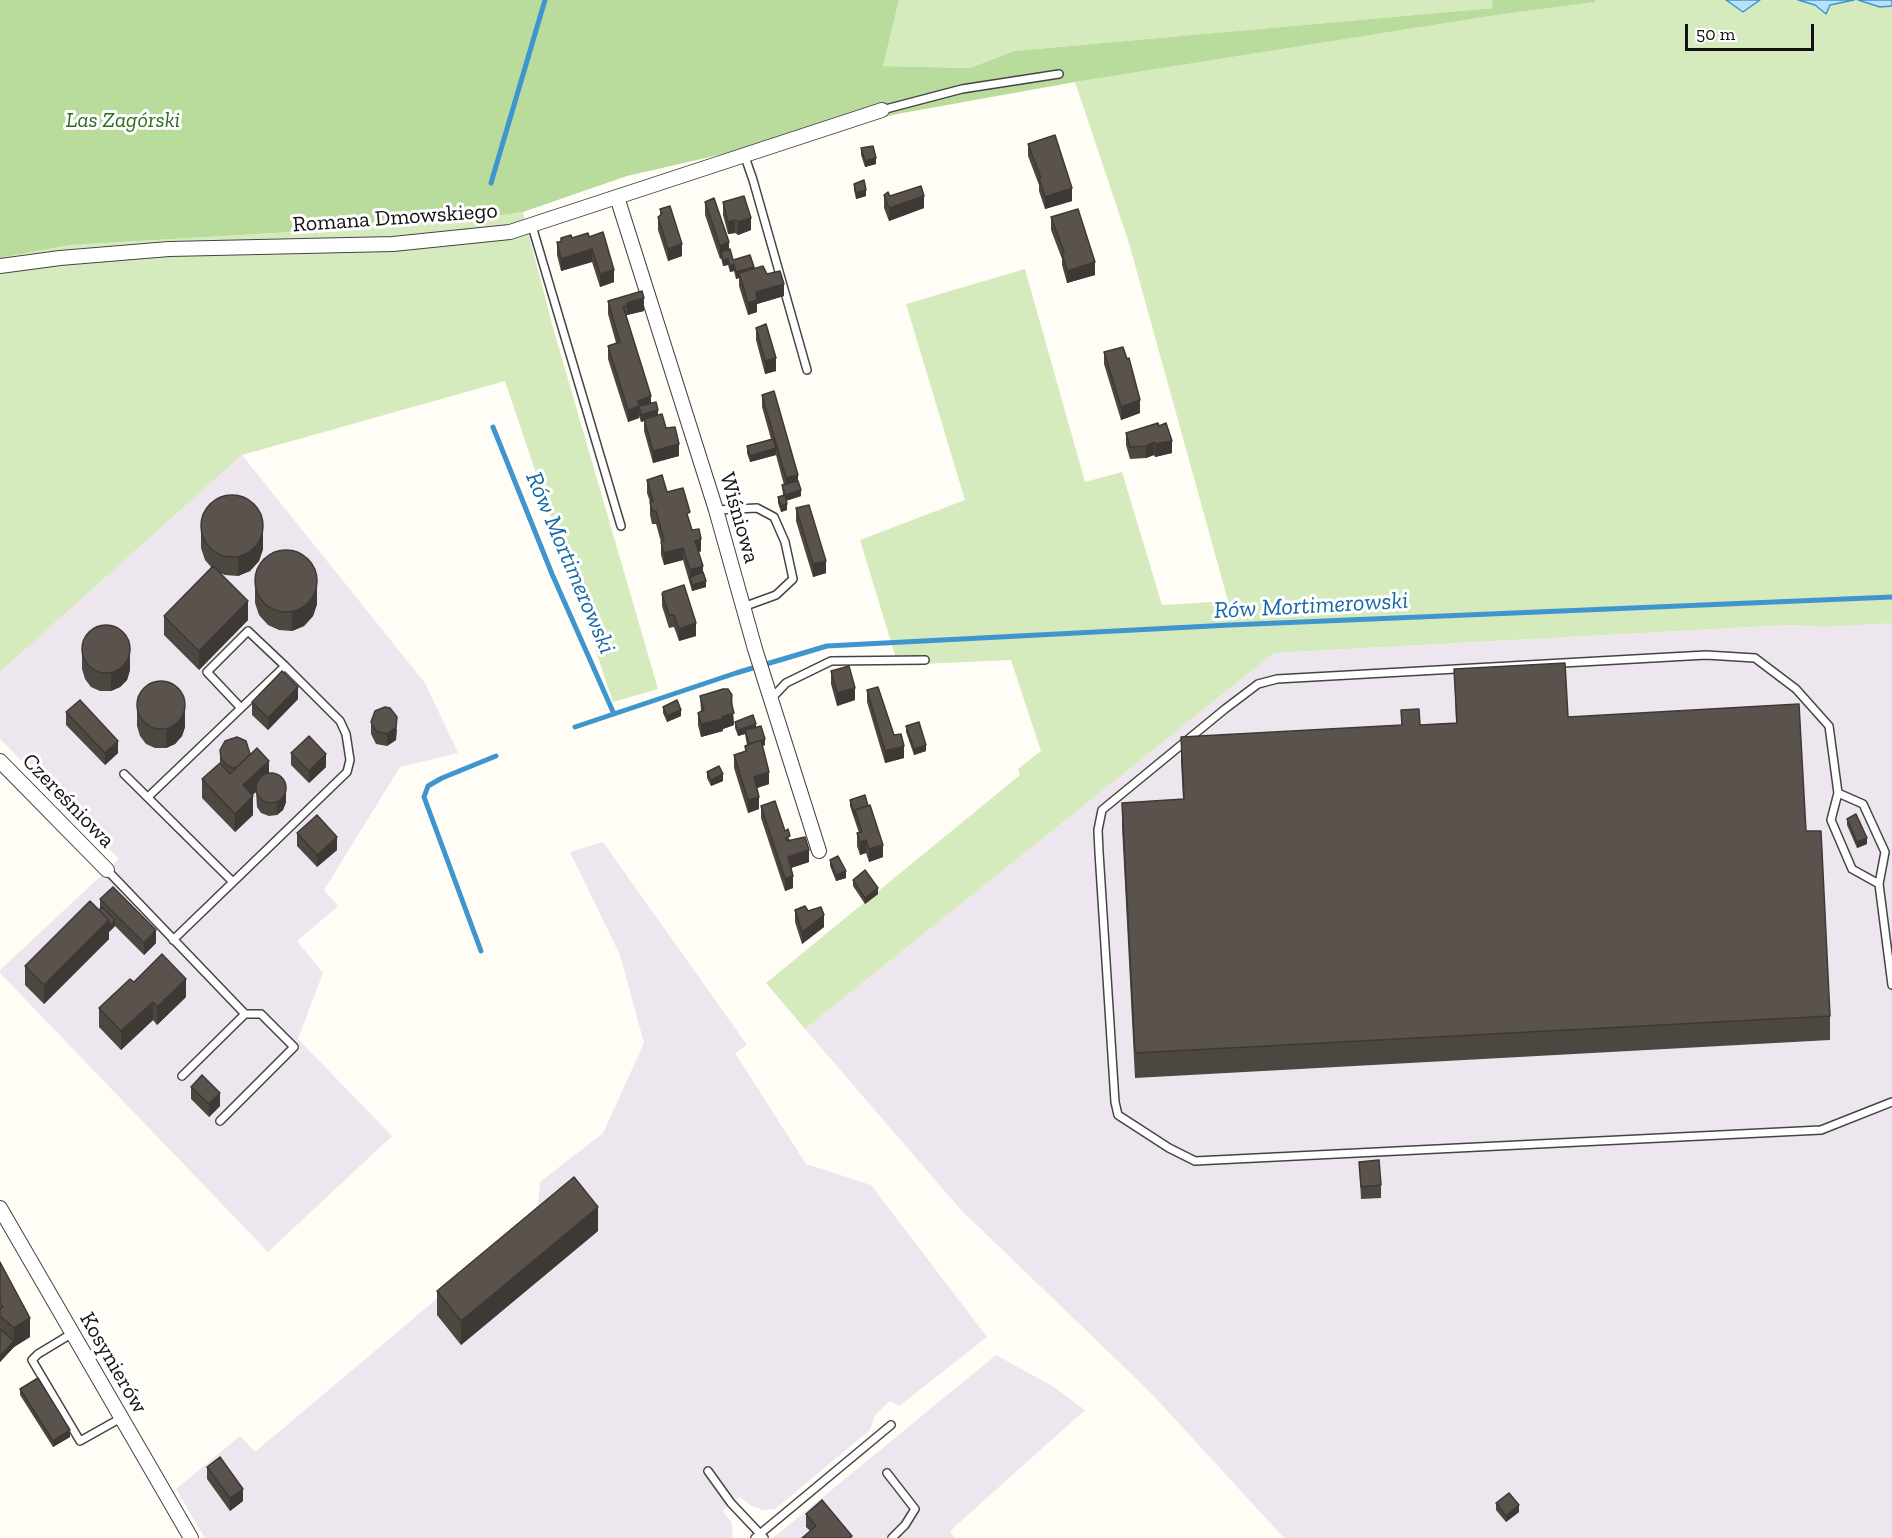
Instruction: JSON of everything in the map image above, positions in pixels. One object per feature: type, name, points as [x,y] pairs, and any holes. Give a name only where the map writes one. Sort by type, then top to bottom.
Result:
[{"type":"street","name":"Romana Dmowskiego","points":[[0,266],[60,258],[169,249],[393,244],[510,232],[882,110]]},
{"type":"street","name":"Wiśniowa","points":[[617,197],[716,510],[755,649],[819,850]]},
{"type":"street","name":"Czereśniowa","points":[[0,761],[107,870]]},
{"type":"street","name":"Kosynierów","points":[[1,1214],[191,1538]]},
{"type":"lane","points":[[882,110],[962,89],[1059,74]]},
{"type":"lane","points":[[744,154],[807,370]]},
{"type":"lane","points":[[532,226],[621,526]]},
{"type":"lane","points":[[716,510],[757,508],[774,517],[785,542],[793,579],[776,596],[743,607]]},
{"type":"lane","points":[[174,940],[346,772],[350,760],[346,734],[340,721],[248,631],[207,672],[241,708]]},
{"type":"lane","points":[[1879,884],[1852,868],[1831,820],[1838,793],[1829,726],[1796,689],[1755,658],[1706,655],[1277,679],[1258,684],[1102,810],[1098,830],[1115,1102],[1118,1115],[1169,1148],[1195,1161],[1821,1130],[1892,1102]]},
{"type":"lane","points":[[771,699],[786,683],[831,661],[925,660]]},
{"type":"lane","points":[[148,797],[285,666]]},
{"type":"lane","points":[[124,774],[232,882]]},
{"type":"lane","points":[[1838,793],[1863,804],[1885,852],[1879,884],[1892,985]]},
{"type":"lane","points":[[107,870],[245,1014]]},
{"type":"lane","points":[[182,1076],[245,1014],[261,1014],[294,1047],[220,1121]]},
{"type":"lane","points":[[71,1334],[32,1360],[80,1441],[121,1418]]},
{"type":"lane","points":[[708,1471],[730,1503],[760,1537],[891,1425]]},
{"type":"lane","points":[[887,1473],[915,1509],[892,1538]]},
{"type":"shaded area","points":[[242,455],[425,683],[458,753],[400,767],[324,890],[338,906],[297,941],[323,973],[298,1039],[392,1136],[268,1252],[0,973],[0,970],[119,859],[0,739],[0,672]]},
{"type":"shaded area","points":[[1892,622],[1892,1538],[1284,1538],[1150,1392],[960,1209],[805,1029],[1274,653],[1790,625],[1823,627]]},
{"type":"shaded area","points":[[603,842],[747,1045],[735,1053],[806,1164],[871,1185],[987,1337],[899,1406],[890,1401],[875,1415],[870,1430],[775,1509],[763,1510],[752,1506],[740,1497],[731,1503],[723,1511],[732,1523],[733,1538],[205,1538],[176,1489],[240,1436],[255,1452],[522,1227],[538,1204],[540,1182],[603,1133],[644,1043],[620,955],[570,852]]},
{"type":"shaded area","points":[[996,1355],[1052,1386],[1085,1410],[950,1531],[955,1538],[773,1538]]},
{"type":"green space","name":"Las Zagórski","points":[[0,0],[899,0],[883,66],[970,68],[1014,51],[1493,8],[1492,0],[1595,0],[1595,2],[1497,15],[1075,82],[897,114],[627,176],[523,212],[446,223],[70,245],[0,258]]},
{"type":"green space","points":[[899,0],[1492,0],[1494,8],[1014,51],[970,68],[883,66]]},
{"type":"green space","points":[[1595,0],[1892,0],[1892,623],[1823,627],[1790,625],[1274,653],[805,1029],[766,983],[1020,775],[1018,769],[1041,751],[1011,660],[898,665],[860,540],[965,500],[906,304],[1025,269],[1085,482],[1122,472],[1162,605],[1228,601],[1129,243],[1075,82],[1497,15],[1594,2]]},
{"type":"green space","points":[[523,212],[552,324],[658,689],[613,702],[505,381],[242,455],[0,672],[0,258],[70,245],[446,223]]},
{"type":"water","points":[[1726,0],[1760,0],[1743,12]]},
{"type":"water","points":[[1798,0],[1854,0],[1830,5],[1826,14],[1815,5]]},
{"type":"water","points":[[1858,0],[1892,0],[1892,6],[1880,7]]},
{"type":"building","points":[[1055,135],[1072,188],[1045,197],[1039,179],[1041,178],[1028,144]]},
{"type":"building","points":[[873,146],[876,158],[865,161],[861,148]]},
{"type":"building","points":[[864,180],[866,190],[856,193],[854,184]]},
{"type":"building","points":[[921,186],[924,196],[889,208],[884,195],[888,192],[890,196]]},
{"type":"building","points":[[744,196],[751,218],[728,222],[723,202]]},
{"type":"building","points":[[714,198],[729,242],[720,246],[705,202]]},
{"type":"building","points":[[670,206],[682,244],[668,249],[658,217],[662,214],[660,209]]},
{"type":"building","points":[[1078,209],[1095,262],[1067,271],[1062,253],[1064,252],[1051,217]]},
{"type":"building","points":[[603,232],[614,270],[600,274],[592,249],[561,259],[557,242],[561,242],[561,238],[571,235],[572,238],[588,233],[589,237]]},
{"type":"building","points":[[730,249],[733,260],[750,255],[754,267],[736,272],[734,264],[730,266],[728,259],[723,260],[721,252]]},
{"type":"building","points":[[763,266],[767,274],[780,271],[784,284],[756,292],[757,300],[748,303],[739,273]]},
{"type":"building","points":[[642,291],[644,298],[623,306],[651,396],[638,401],[639,406],[628,410],[608,346],[620,342],[608,301]]},
{"type":"building","points":[[766,324],[776,358],[765,361],[756,328]]},
{"type":"building","points":[[1123,347],[1127,359],[1129,358],[1140,400],[1121,407],[1104,352]]},
{"type":"building","points":[[774,391],[798,475],[786,478],[762,395]]},
{"type":"building","points":[[656,402],[658,410],[641,415],[639,406]]},
{"type":"building","points":[[662,414],[666,428],[675,427],[679,444],[653,451],[644,419]]},
{"type":"building","points":[[1158,423],[1159,426],[1166,423],[1172,441],[1130,447],[1126,433]]},
{"type":"building","points":[[773,439],[776,448],[750,456],[747,446]]},
{"type":"building","points":[[662,475],[667,492],[683,488],[690,512],[687,514],[692,530],[699,529],[701,539],[695,541],[703,566],[690,570],[683,548],[664,553],[661,542],[664,540],[656,511],[652,511],[650,502],[653,501],[647,480]]},
{"type":"building","points":[[798,481],[801,490],[785,495],[782,485]]},
{"type":"building","points":[[232,495],[249,500],[254,504],[258,509],[263,526],[258,543],[254,548],[249,552],[232,557],[215,552],[210,548],[206,543],[201,526],[206,509],[210,504],[215,500]]},
{"type":"building","points":[[785,495],[787,504],[781,506],[778,497]]},
{"type":"building","points":[[809,505],[826,561],[813,564],[796,508]]},
{"type":"building","points":[[286,550],[303,555],[308,559],[312,564],[317,581],[312,598],[308,603],[303,607],[286,612],[269,607],[264,603],[260,598],[255,581],[260,564],[264,559],[269,555]]},
{"type":"building","points":[[213,566],[248,601],[199,651],[164,616]]},
{"type":"building","points":[[703,572],[706,581],[692,585],[690,577]]},
{"type":"building","points":[[684,585],[696,623],[679,629],[674,615],[669,615],[662,594]]},
{"type":"building","points":[[101,625],[111,625],[123,632],[130,644],[130,654],[123,666],[111,673],[101,673],[86,662],[82,654],[82,644],[93,629]]},
{"type":"building","points":[[1565,663],[1568,717],[1799,704],[1806,831],[1821,831],[1830,1016],[1135,1053],[1122,803],[1184,799],[1181,737],[1402,725],[1401,710],[1419,709],[1420,725],[1457,723],[1454,669]]},
{"type":"building","points":[[849,666],[855,688],[837,693],[831,671]]},
{"type":"building","points":[[282,671],[298,687],[268,718],[252,702]]},
{"type":"building","points":[[156,681],[166,681],[178,688],[185,700],[185,710],[178,722],[166,729],[156,729],[141,718],[137,710],[137,700],[148,685]]},
{"type":"building","points":[[878,687],[894,735],[901,734],[904,746],[885,751],[867,690]]},
{"type":"building","points":[[728,689],[732,695],[734,713],[722,717],[723,719],[701,724],[698,713],[704,710],[700,696]]},
{"type":"building","points":[[80,700],[118,741],[105,753],[66,712]]},
{"type":"building","points":[[677,700],[681,710],[667,716],[663,707]]},
{"type":"building","points":[[385,707],[390,708],[397,717],[396,727],[387,734],[376,731],[371,722],[375,711]]},
{"type":"building","points":[[753,715],[756,724],[738,730],[735,722]]},
{"type":"building","points":[[919,722],[926,745],[914,749],[906,726]]},
{"type":"building","points":[[761,726],[765,739],[749,744],[745,730]]},
{"type":"building","points":[[309,736],[326,754],[309,771],[291,753]]},
{"type":"building","points":[[237,737],[246,741],[250,754],[233,768],[226,765],[221,758],[220,750],[225,741]]},
{"type":"building","points":[[761,740],[769,772],[754,777],[759,797],[748,800],[734,755],[746,751],[745,746]]},
{"type":"building","points":[[257,748],[269,761],[243,785],[253,796],[235,814],[202,779],[220,763],[230,774]]},
{"type":"building","points":[[719,766],[723,774],[711,780],[707,772]]},
{"type":"building","points":[[271,773],[282,777],[286,788],[282,799],[271,803],[260,799],[256,788],[260,777]]},
{"type":"building","points":[[865,795],[868,806],[855,810],[855,816],[850,800]]},
{"type":"building","points":[[775,801],[785,831],[788,829],[790,836],[786,838],[787,841],[805,837],[809,850],[788,857],[793,876],[785,879],[761,806]]},
{"type":"building","points":[[870,805],[883,845],[869,849],[866,840],[860,842],[857,833],[862,832],[855,810]]},
{"type":"building","points":[[1856,814],[1867,838],[1857,842],[1847,819]]},
{"type":"building","points":[[317,815],[337,837],[317,855],[297,833]]},
{"type":"building","points":[[838,856],[846,871],[836,875],[830,860]]},
{"type":"building","points":[[865,870],[878,888],[865,898],[853,880]]},
{"type":"building","points":[[113,887],[156,930],[144,943],[100,899]]},
{"type":"building","points":[[90,901],[109,920],[44,985],[25,966]]},
{"type":"building","points":[[805,906],[808,911],[821,907],[824,915],[802,932],[795,910]]},
{"type":"building","points":[[102,907],[115,920],[109,926],[109,920],[99,910]]},
{"type":"building","points":[[162,954],[186,979],[157,1007],[153,1002],[121,1031],[99,1008],[130,979],[134,982]]},
{"type":"building","points":[[202,1075],[220,1093],[209,1104],[191,1087]]},
{"type":"building","points":[[1379,1160],[1381,1185],[1361,1187],[1359,1162]]},
{"type":"building","points":[[574,1177],[598,1207],[461,1321],[437,1291]]},
{"type":"building","points":[[0,1262],[30,1318],[14,1328],[0,1316],[0,1309],[3,1307],[0,1303]]},
{"type":"building","points":[[0,1329],[14,1341],[0,1356]]},
{"type":"building","points":[[38,1378],[70,1430],[53,1441],[20,1389]]},
{"type":"building","points":[[220,1457],[243,1489],[230,1498],[207,1467]]},
{"type":"building","points":[[1509,1493],[1519,1505],[1506,1516],[1496,1503]]},
{"type":"building","points":[[822,1500],[852,1536],[850,1538],[802,1538],[816,1526],[806,1514]]},
{"type":"waterway","name":"Rów Mortimerowski","points":[[491,183],[545,0]]},
{"type":"waterway","name":"Rów Mortimerowski","points":[[493,427],[552,574],[614,714]]},
{"type":"waterway","name":"Rów Mortimerowski","points":[[575,727],[736,673],[827,646],[1230,625],[1892,597]]},
{"type":"waterway","points":[[481,951],[424,797],[428,786],[442,778],[496,756]]}]
